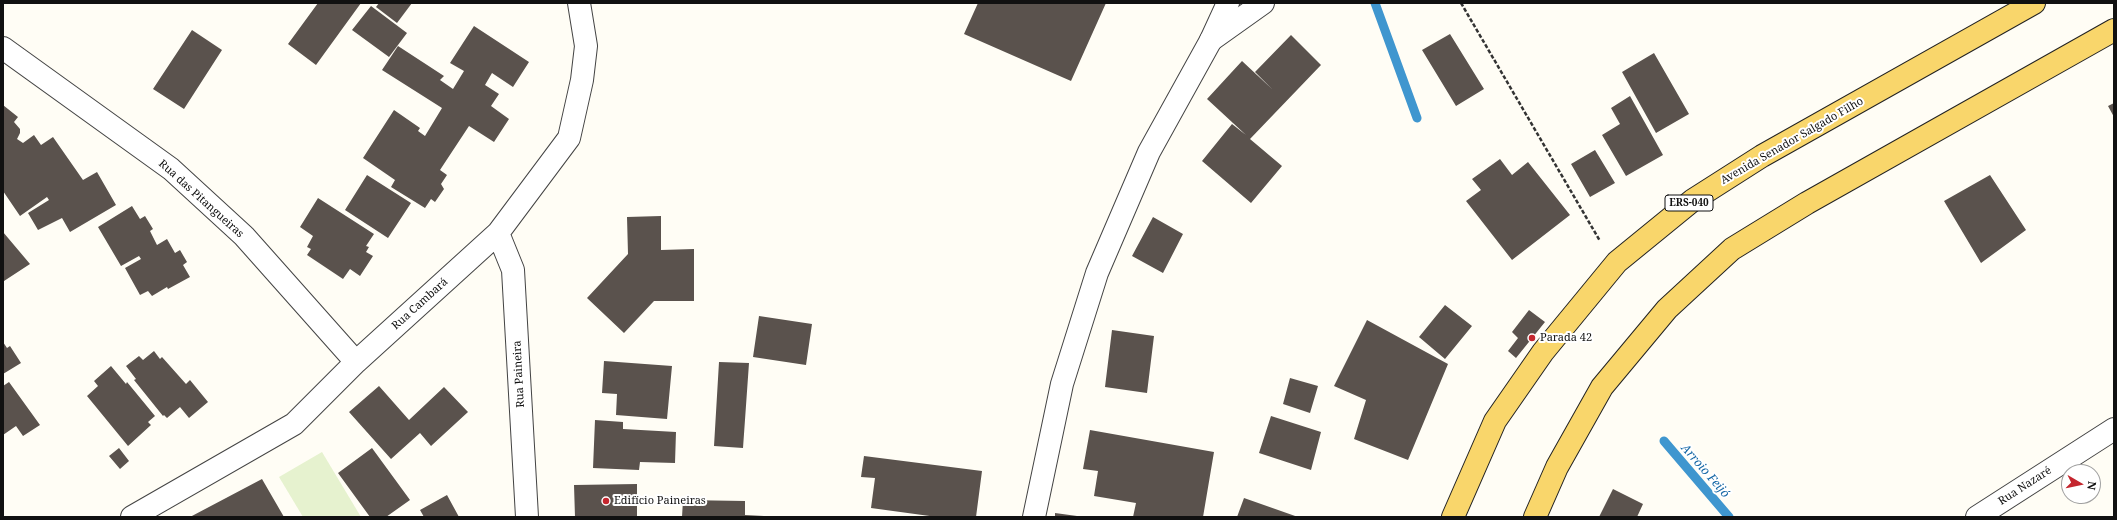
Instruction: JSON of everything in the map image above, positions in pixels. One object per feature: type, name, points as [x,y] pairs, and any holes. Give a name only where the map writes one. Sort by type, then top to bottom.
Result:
[{"type":"main road","name":"Avenida Senador Salgado Filho","points":[[1453,517],[1495,421],[1543,352],[1618,262],[1693,200],[1762,156],[2034,3]]},
{"type":"main road","points":[[1535,517],[1557,467],[1602,387],[1667,309],[1732,249],[1807,203],[2114,31]]},
{"type":"street","name":"Rua Cambará","points":[[132,517],[294,424],[356,362],[498,233],[569,138],[582,80],[586,46],[579,3]]},
{"type":"street","points":[[1034,517],[1062,384],[1097,273],[1149,152],[1211,40],[1228,3]]},
{"type":"street","points":[[1211,40],[1263,3]]},
{"type":"street","name":"Rua das Pitangueiras","points":[[3,48],[171,169],[244,236],[356,362]]},
{"type":"street","name":"Rua Paineira","points":[[498,233],[513,270],[527,517]]},
{"type":"street","name":"Rua Nazaré","points":[[1977,517],[2114,429]]},
{"type":"path","points":[[1461,3],[1600,240],[1618,262]]},
{"type":"green space","points":[[322,452],[361,517],[303,517],[279,477]]},
{"type":"building","points":[[318,3],[361,3],[316,65],[288,44]]},
{"type":"building","points":[[379,3],[412,3],[397,23],[376,7]]},
{"type":"building","points":[[978,3],[1106,3],[1071,81],[964,34]]},
{"type":"building","points":[[371,6],[407,33],[389,57],[352,30]]},
{"type":"building","points":[[474,26],[529,62],[513,87],[492,73],[485,85],[499,94],[491,106],[509,119],[494,142],[469,126],[440,170],[447,175],[441,184],[444,189],[435,202],[431,199],[425,208],[391,187],[395,180],[363,158],[394,110],[420,128],[418,131],[425,136],[442,108],[382,70],[398,46],[444,76],[440,80],[453,89],[464,71],[450,63]]},
{"type":"building","points":[[192,30],[222,50],[184,109],[153,89]]},
{"type":"building","points":[[1450,34],[1484,89],[1456,106],[1422,50]]},
{"type":"building","points":[[1291,35],[1321,65],[1250,139],[1282,166],[1251,203],[1202,161],[1232,124],[1246,135],[1207,99],[1242,61],[1272,89],[1255,72]]},
{"type":"building","points":[[1654,53],[1689,114],[1656,133],[1622,72]]},
{"type":"building","points":[[1630,96],[1663,155],[1626,176],[1602,135],[1620,124],[1611,108]]},
{"type":"building","points":[[2114,103],[2114,117],[2108,106]]},
{"type":"building","points":[[3,105],[18,117],[14,122],[20,129],[17,139],[23,143],[34,135],[41,145],[53,137],[83,180],[97,172],[116,205],[70,232],[62,218],[38,230],[28,213],[49,200],[47,197],[20,216],[3,191]]},
{"type":"building","points":[[1595,150],[1615,183],[1590,197],[1571,164]]},
{"type":"building","points":[[1500,159],[1512,175],[1528,162],[1570,215],[1512,260],[1466,201],[1481,190],[1472,179]]},
{"type":"building","points":[[367,175],[411,203],[388,238],[345,210]]},
{"type":"building","points":[[1990,175],[2026,230],[1981,263],[1944,201]]},
{"type":"building","points":[[318,198],[374,234],[366,246],[369,247],[366,252],[373,256],[360,276],[350,269],[343,279],[307,255],[311,249],[307,247],[313,236],[300,227]]},
{"type":"building","points":[[132,206],[140,219],[145,216],[153,229],[150,231],[157,245],[167,239],[175,253],[180,250],[187,262],[183,265],[190,277],[168,289],[167,287],[152,296],[148,291],[140,295],[125,268],[141,259],[139,256],[121,266],[98,227]]},
{"type":"building","points":[[661,216],[661,250],[694,249],[694,301],[654,301],[624,333],[587,298],[628,254],[627,217]]},
{"type":"building","points":[[1153,217],[1183,234],[1163,273],[1132,256]]},
{"type":"building","points":[[3,232],[30,264],[4,281],[3,280]]},
{"type":"building","points":[[1445,305],[1472,326],[1445,359],[1419,337]]},
{"type":"building","points":[[1529,310],[1545,322],[1516,358],[1508,351],[1518,338],[1512,332]]},
{"type":"building","points":[[759,316],[812,324],[806,365],[753,357]]},
{"type":"building","points":[[1367,320],[1448,364],[1408,460],[1354,439],[1366,400],[1334,386]]},
{"type":"building","points":[[1112,330],[1154,336],[1147,393],[1105,387]]},
{"type":"building","points":[[3,342],[7,348],[10,346],[21,363],[3,374]]},
{"type":"building","points":[[154,351],[160,359],[162,357],[186,384],[190,380],[208,402],[189,418],[180,407],[167,418],[164,415],[163,416],[134,380],[136,379],[126,366],[139,356],[143,360]]},
{"type":"building","points":[[604,361],[672,366],[667,419],[616,415],[617,394],[602,393]]},
{"type":"building","points":[[719,362],[749,363],[743,448],[714,446]]},
{"type":"building","points":[[111,366],[126,384],[127,382],[155,416],[148,422],[151,425],[128,446],[87,396],[98,386],[94,381]]},
{"type":"building","points":[[1290,378],[1318,386],[1310,413],[1283,404]]},
{"type":"building","points":[[9,382],[40,425],[23,436],[16,426],[3,435],[3,386]]},
{"type":"building","points":[[379,386],[409,420],[444,387],[468,412],[431,446],[420,433],[391,459],[349,412]]},
{"type":"building","points":[[1271,416],[1321,432],[1311,470],[1259,453]]},
{"type":"building","points":[[595,420],[623,422],[623,429],[676,432],[675,463],[640,462],[639,470],[593,468]]},
{"type":"building","points":[[1090,430],[1214,452],[1203,517],[1133,517],[1136,503],[1094,496],[1098,471],[1083,469]]},
{"type":"building","points":[[119,448],[129,461],[120,469],[109,456]]},
{"type":"building","points":[[372,448],[410,500],[386,517],[370,517],[338,473]]},
{"type":"building","points":[[864,456],[982,471],[976,517],[937,517],[871,508],[875,478],[861,477]]},
{"type":"building","points":[[262,479],[284,517],[190,517]]},
{"type":"building","name":"Edifício Paineiras","points":[[637,484],[637,517],[575,517],[574,485]]},
{"type":"building","points":[[1613,489],[1643,504],[1637,517],[1599,517]]},
{"type":"building","points":[[447,495],[459,517],[424,517],[420,510]]},
{"type":"building","points":[[1244,498],[1298,517],[1237,517]]},
{"type":"building","points":[[683,500],[745,501],[745,515],[783,517],[682,517]]},
{"type":"building","points":[[1055,513],[1077,516],[1055,517]]},
{"type":"waterway","points":[[1375,3],[1417,118]]},
{"type":"waterway","name":"Arroio Feijó","points":[[1664,441],[1729,517]]},
{"type":"place","name":"Parada 42","points":[[1532,338]]},
{"type":"place","name":"Edifício Paineiras","points":[[606,501]]}]
